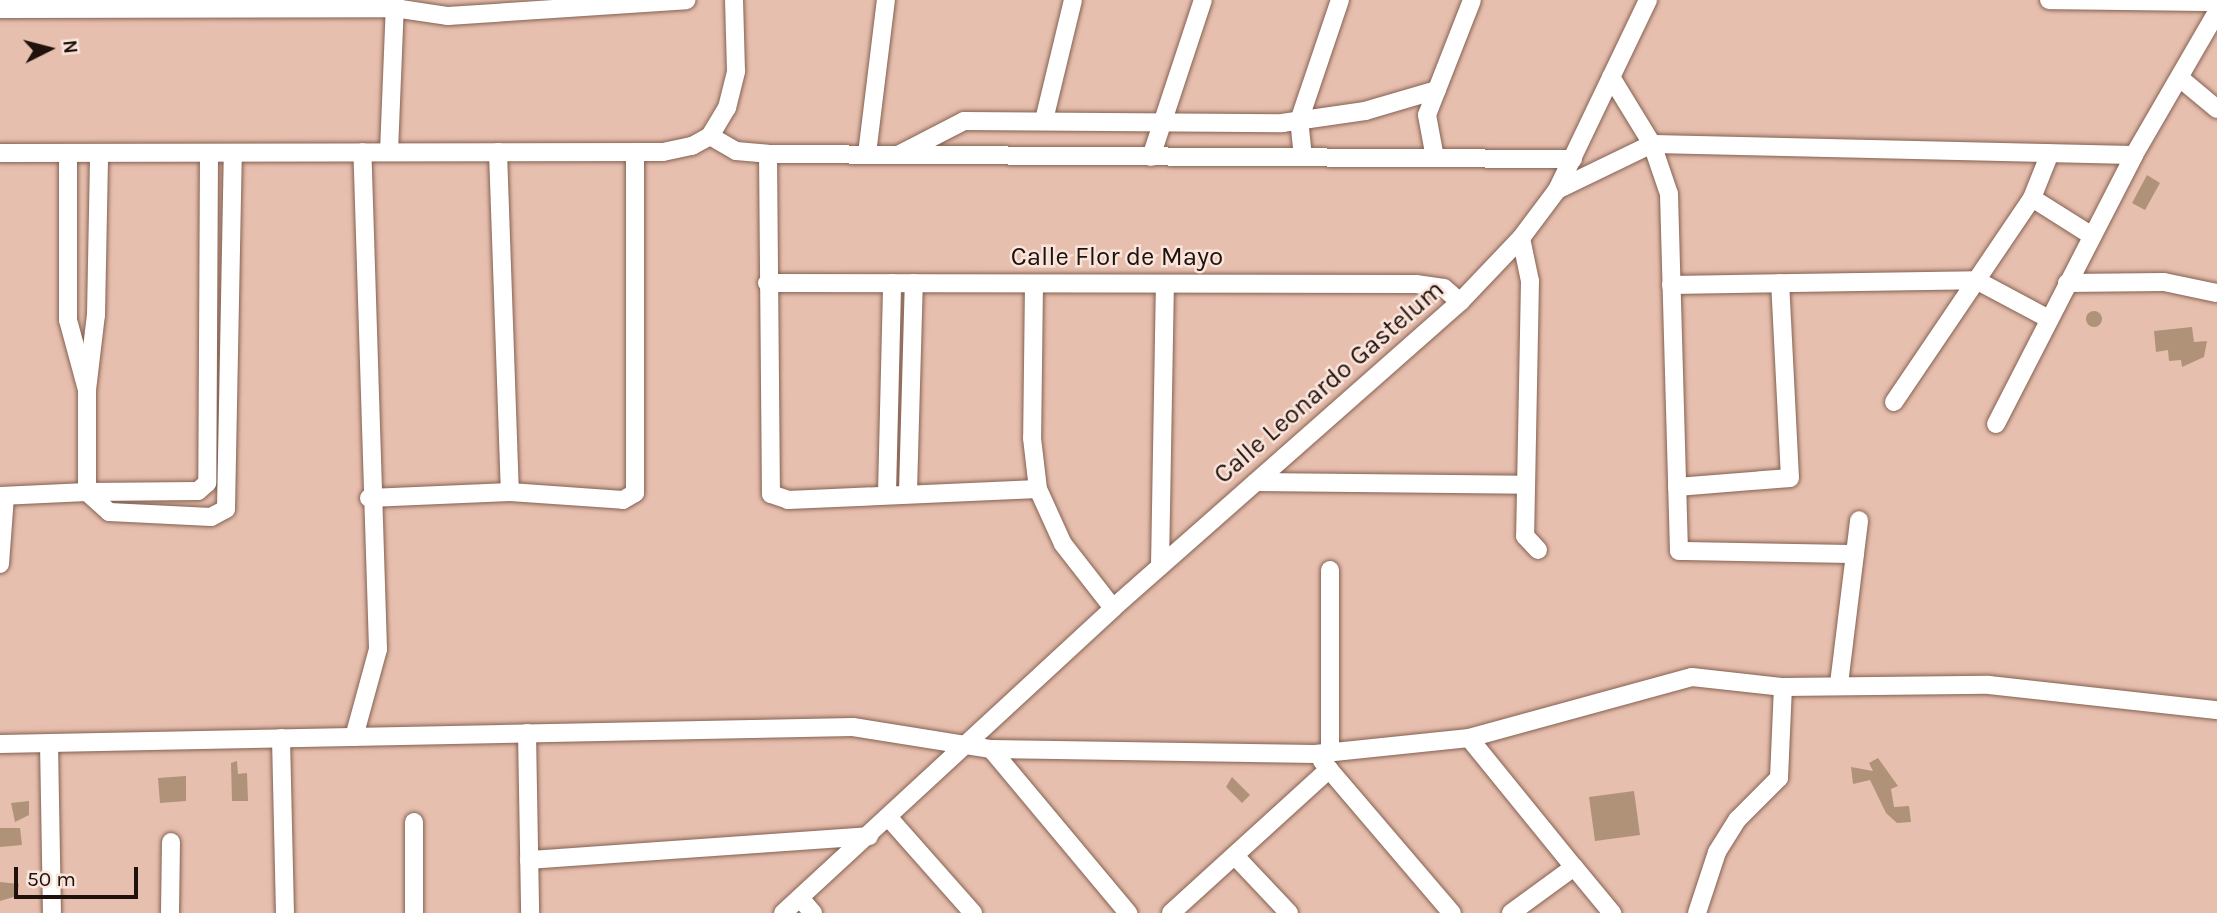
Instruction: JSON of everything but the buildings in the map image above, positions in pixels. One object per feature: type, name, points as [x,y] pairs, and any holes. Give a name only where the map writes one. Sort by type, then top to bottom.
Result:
[{"type":"street","points":[[0,9],[394,4],[448,16],[686,0]]},
{"type":"street","points":[[0,153],[635,152],[692,146],[710,136],[727,108],[736,71],[734,0]]},
{"type":"street","points":[[867,153],[886,0]]},
{"type":"street","points":[[1044,120],[1073,0],[1065,0]]},
{"type":"street","points":[[1151,157],[1157,127],[1203,0]]},
{"type":"street","points":[[1303,158],[1299,121],[1340,0]]},
{"type":"street","points":[[1435,158],[1427,115],[1472,0]]},
{"type":"street","name":"Calle Leonardo Gastelum","points":[[783,913],[970,746],[1113,608],[1460,302],[1521,238],[1557,190],[1648,0]]},
{"type":"street","points":[[2049,0],[2217,2]]},
{"type":"street","points":[[389,152],[394,4]]},
{"type":"street","points":[[1996,424],[2134,155],[2181,79],[2217,12]]},
{"type":"street","points":[[1611,77],[1651,144],[1669,194],[1679,551],[1855,554]]},
{"type":"street","points":[[2181,79],[2217,109]]},
{"type":"street","points":[[898,155],[957,123],[1044,120],[1157,127],[1299,121],[1365,111],[1437,90]]},
{"type":"street","points":[[710,136],[736,151],[768,153],[1573,159]]},
{"type":"street","points":[[1557,190],[1651,144],[2134,155]]},
{"type":"street","points":[[99,153],[96,315],[87,390],[87,492],[109,512],[211,517],[226,509],[233,152]]},
{"type":"street","points":[[354,737],[378,649],[369,498],[362,152]]},
{"type":"street","points":[[498,152],[510,492]]},
{"type":"street","points":[[369,498],[510,492],[623,500],[635,493],[635,152]]},
{"type":"street","points":[[68,153],[68,320],[87,390]]},
{"type":"street","points":[[0,564],[2,496],[198,491],[207,483],[209,153]]},
{"type":"street","points":[[768,153],[771,494],[788,500],[908,492],[1038,489]]},
{"type":"street","points":[[1894,402],[2032,198],[2049,153]]},
{"type":"street","points":[[2032,198],[2092,236]]},
{"type":"street","points":[[1521,238],[1530,281],[1525,536],[1538,550]]},
{"type":"street","points":[[1671,285],[1976,280],[2049,319]]},
{"type":"street","points":[[2067,283],[2164,282],[2216,293]]},
{"type":"street","name":"Calle Flor de Mayo","points":[[768,283],[1416,284],[1444,288],[1460,302]]},
{"type":"street","points":[[908,492],[915,283]]},
{"type":"street","points":[[1677,487],[1790,478],[1780,283]]},
{"type":"street","points":[[887,493],[892,284]]},
{"type":"street","points":[[1034,284],[1032,438],[1038,489],[1063,544],[1113,608]]},
{"type":"street","points":[[1160,566],[1165,284]]},
{"type":"street","points":[[1256,482],[1526,485]]},
{"type":"street","points":[[1839,684],[1859,520]]},
{"type":"street","points":[[1171,913],[1237,857],[1325,758],[1330,570]]},
{"type":"street","points":[[0,744],[853,727],[991,749],[1325,758],[1469,738],[1692,677],[1783,687],[1839,684],[2058,690],[2217,710]]},
{"type":"street","points":[[1697,913],[1717,852],[1738,819],[1779,778],[1783,687]]},
{"type":"street","points":[[527,733],[530,913]]},
{"type":"street","points":[[281,738],[285,913]]},
{"type":"street","points":[[1469,738],[1612,913]]},
{"type":"street","points":[[49,743],[51,913]]},
{"type":"street","points":[[991,749],[1128,913]]},
{"type":"street","points":[[1325,758],[1452,913]]},
{"type":"street","points":[[889,818],[973,913]]},
{"type":"street","points":[[414,822],[414,913]]},
{"type":"street","points":[[529,860],[869,836]]},
{"type":"street","points":[[170,913],[171,842]]},
{"type":"street","points":[[1237,857],[1289,913]]},
{"type":"street","points":[[1511,913],[1574,867]]},
{"type":"street","points":[[800,898],[813,913]]}]
